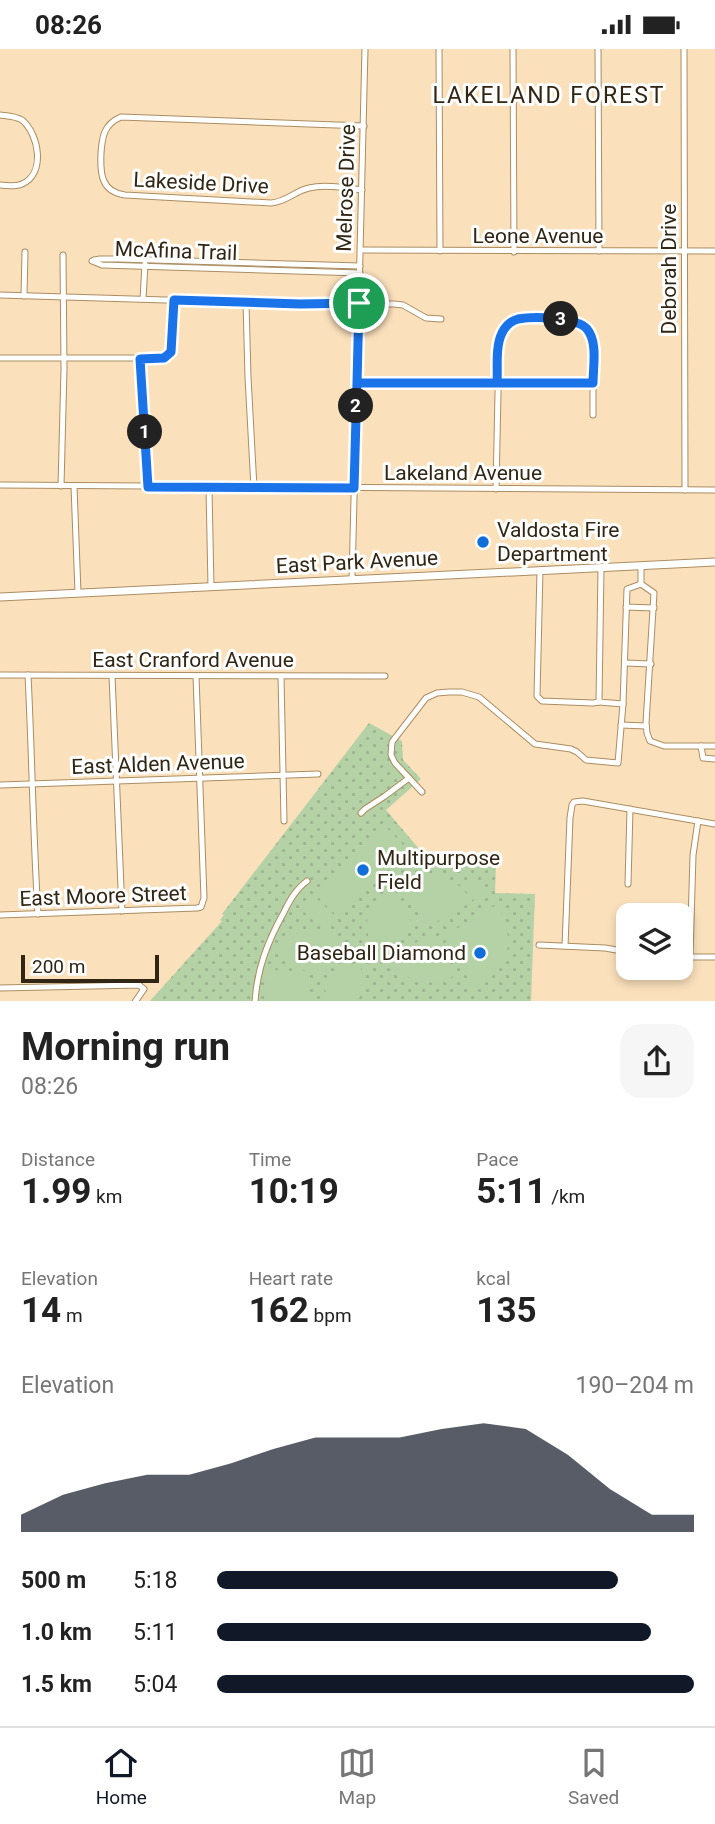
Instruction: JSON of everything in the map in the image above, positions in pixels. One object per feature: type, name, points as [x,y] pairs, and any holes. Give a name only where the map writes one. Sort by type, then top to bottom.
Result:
[{"type":"main road","name":"East Park Avenue","points":[[0,597],[715,562]]},
{"type":"street","name":"Melrose Drive","points":[[352,580],[365,49]]},
{"type":"street","points":[[439,49],[440,251]]},
{"type":"street","points":[[513,49],[514,251]]},
{"type":"street","points":[[598,49],[599,251]]},
{"type":"street","name":"Deborah Drive","points":[[684,49],[685,490]]},
{"type":"street","points":[[0,115],[13,116],[25,123],[34,141],[38,159],[34,173],[25,183],[15,186],[0,185]]},
{"type":"street","name":"Lakeside Drive","points":[[362,190],[314,187],[302,190],[282,202],[271,203],[125,195],[112,191],[105,184],[101,167],[103,134],[108,125],[121,117],[364,126]]},
{"type":"street","name":"Leone Avenue","points":[[361,250],[715,251]]},
{"type":"street","points":[[24,296],[25,252]]},
{"type":"street","points":[[61,486],[64,358],[62,255]]},
{"type":"street","name":"McAfina Trail","points":[[119,262],[360,269]]},
{"type":"street","points":[[143,299],[145,263]]},
{"type":"street","points":[[0,295],[332,305],[399,304],[426,318],[441,319]]},
{"type":"street","points":[[0,358],[164,358],[171,352],[174,300]]},
{"type":"street","points":[[246,302],[247,377],[254,488]]},
{"type":"street","points":[[496,489],[500,338],[512,322],[521,319],[562,319],[584,326],[591,337],[593,347],[593,415]]},
{"type":"street","points":[[140,359],[148,487]]},
{"type":"street","points":[[357,383],[593,383]]},
{"type":"street","name":"Lakeland Avenue","points":[[0,485],[715,490]]},
{"type":"street","points":[[74,486],[78,593]]},
{"type":"street","points":[[209,488],[211,587]]},
{"type":"street","points":[[641,566],[641,584]]},
{"type":"street","points":[[599,702],[601,568]]},
{"type":"street","points":[[540,571],[537,696],[542,701],[623,704]]},
{"type":"street","points":[[422,793],[391,755],[393,742],[426,698],[437,693],[463,692],[479,697],[535,744],[571,749],[586,760],[618,763],[627,589],[641,584]]},
{"type":"street","points":[[641,584],[654,593],[646,726],[650,741],[664,746],[715,746]]},
{"type":"street","points":[[626,607],[653,608]]},
{"type":"street","points":[[625,663],[650,664]]},
{"type":"street","name":"East Cranford Avenue","points":[[0,675],[385,676]]},
{"type":"street","points":[[28,675],[38,914]]},
{"type":"street","points":[[112,676],[122,911]]},
{"type":"street","points":[[196,676],[200,778]]},
{"type":"street","points":[[281,676],[284,821]]},
{"type":"street","points":[[621,725],[646,726]]},
{"type":"street","points":[[701,746],[703,758],[715,759]]},
{"type":"street","name":"East Alden Avenue","points":[[0,785],[318,774]]},
{"type":"street","name":"East Moore Street","points":[[0,915],[201,907],[200,778]]},
{"type":"street","points":[[361,813],[409,778]]},
{"type":"street","points":[[565,946],[572,805],[575,802],[583,801],[715,824]]},
{"type":"street","points":[[628,884],[630,809]]},
{"type":"street","points":[[692,903],[693,855],[698,821]]},
{"type":"street","points":[[255,1001],[264,953],[295,892],[307,881]]},
{"type":"street","points":[[539,946],[616,950]]},
{"type":"street","points":[[693,957],[715,957]]},
{"type":"street","points":[[0,988],[132,984],[144,989],[136,1001]]},
{"type":"green space","points":[[369,723],[402,741],[403,760],[421,779],[386,810],[431,863],[496,864],[495,893],[535,894],[531,1001],[150,1001],[222,921],[222,914]]},
{"type":"green space","name":"Multipurpose Field","points":[[387,828],[408,850],[340,913],[319,891]]},
{"type":"green space","name":"Baseball Diamond","points":[[433,873],[454,882],[470,898],[465,888],[477,881],[484,893],[429,926],[424,924],[401,881],[416,874]]},
{"type":"green space","name":"Baseball Diamond","points":[[393,887],[414,927],[412,931],[374,951],[367,932],[368,915],[377,900]]},
{"type":"green space","name":"Multipurpose Field","points":[[312,894],[334,915],[321,928],[299,907]]},
{"type":"green space","name":"Baseball Diamond","points":[[498,904],[507,931],[506,953],[496,972],[475,991],[445,939],[446,935]]},
{"type":"green space","name":"Baseball Diamond","points":[[315,929],[329,931],[342,939],[326,965],[312,975],[278,948],[295,935]]},
{"type":"green space","name":"Baseball Diamond","points":[[428,936],[433,937],[454,976],[434,982],[417,981],[402,973],[390,957]]},
{"type":"green space","name":"Baseball Diamond","points":[[359,964],[363,983],[358,1001],[330,1001],[322,983],[325,979]]},
{"type":"green space","name":"Baseball Diamond","points":[[268,969],[307,979],[311,983],[307,1001],[268,1001],[265,985]]},
{"type":"place","name":"Valdosta Fire Department","points":[[483,542]]},
{"type":"place","name":"Multipurpose Field","points":[[363,870]]},
{"type":"place","name":"Baseball Diamond","points":[[480,953]]},
{"type":"district","name":"LAKELAND FOREST","points":[[549,95]]},
{"type":"route","points":[[359,303],[332,305],[174,300],[171,352],[164,358],[140,359],[148,487],[354,488],[357,383],[593,383],[591,337],[584,326],[569,319],[521,319],[506,327],[500,338],[497,383],[357,383],[359,303]]}]
